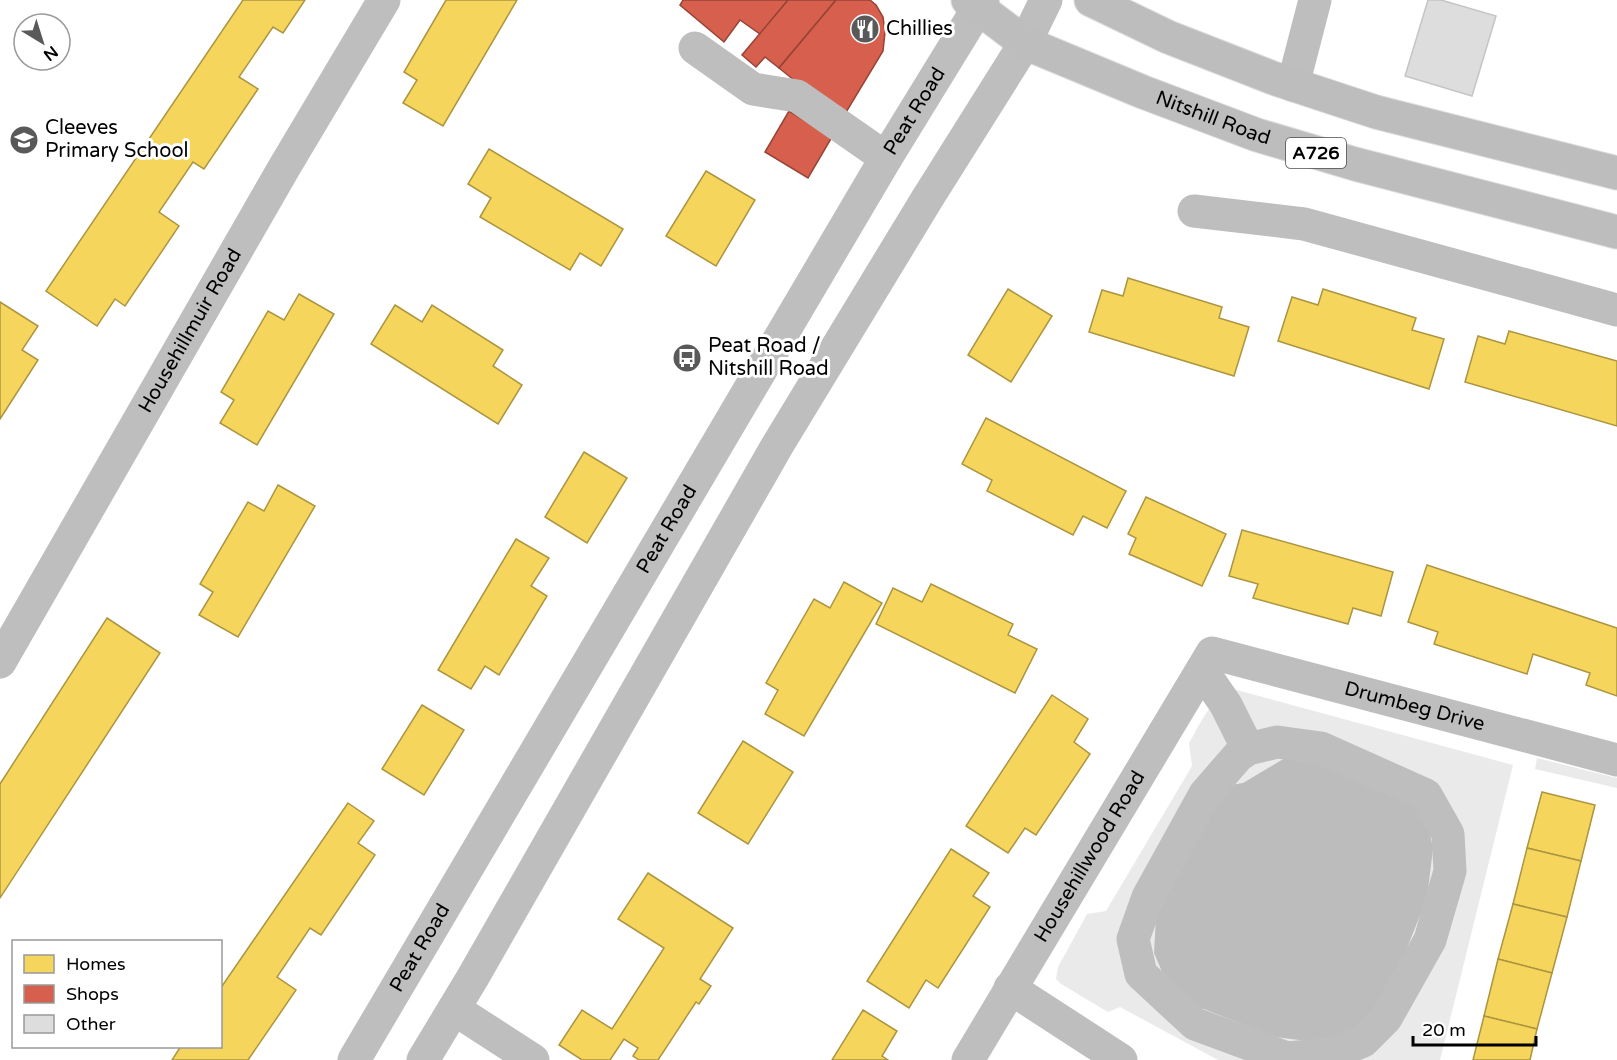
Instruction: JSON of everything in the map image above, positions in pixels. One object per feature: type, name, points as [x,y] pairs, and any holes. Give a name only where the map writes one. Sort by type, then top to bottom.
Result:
[{"type":"main road","points":[[1091,0],[1168,38],[1293,85],[1376,112],[1617,173]]},
{"type":"main road","name":"Nitshill Road","points":[[976,3],[1025,43],[1143,92],[1257,135],[1355,164],[1617,232]]},
{"type":"street","name":"Househillmuir Road","points":[[0,662],[285,166],[384,0]]},
{"type":"street","points":[[423,1060],[777,446],[1025,43],[1046,0]]},
{"type":"street","points":[[1293,85],[1315,0]]},
{"type":"street","name":"Peat Road","points":[[354,1060],[976,3]]},
{"type":"street","points":[[695,48],[753,89],[797,96],[886,158]]},
{"type":"street","points":[[1194,211],[1304,224],[1617,310]]},
{"type":"street","points":[[1207,661],[1248,749]]},
{"type":"street","name":"Drumbeg Drive","points":[[1207,661],[1617,760]]},
{"type":"street","name":"Househillwood Road","points":[[968,1060],[1207,661]]},
{"type":"street","points":[[1277,742],[1321,748],[1426,795],[1448,834],[1450,871],[1430,940],[1386,1018],[1364,1041],[1332,1054],[1287,1058],[1196,1024],[1141,974],[1133,939],[1148,897],[1205,794],[1238,756],[1248,749],[1277,742]]},
{"type":"street","points":[[1010,988],[1121,1060]]},
{"type":"street","points":[[454,1009],[533,1060]]},
{"type":"shaded area","points":[[1237,690],[1513,765],[1440,1060],[1218,1060],[1120,1007],[1108,1012],[1056,979],[1058,967],[1087,914],[1106,911],[1192,766],[1189,743],[1208,710],[1221,697]]},
{"type":"shaded area","points":[[1305,756],[1417,808],[1428,823],[1433,849],[1427,898],[1405,953],[1379,1003],[1357,1027],[1323,1043],[1275,1037],[1196,1006],[1166,981],[1154,953],[1156,918],[1213,800],[1231,785],[1243,783],[1285,758]]},
{"type":"shaded area","points":[[1537,758],[1617,778],[1617,788],[1535,769]]},
{"type":"building: Homes","points":[[243,0],[305,0],[283,33],[273,27],[239,77],[258,89],[204,169],[193,162],[159,212],[179,226],[125,306],[115,299],[97,326],[46,291]]},
{"type":"building: Homes","points":[[446,0],[517,0],[443,126],[403,103],[417,80],[404,72]]},
{"type":"building: Homes","points":[[489,149],[623,229],[601,266],[580,253],[570,270],[480,217],[491,198],[468,184]]},
{"type":"building: Homes","points":[[706,171],[755,200],[716,266],[666,236]]},
{"type":"building: Homes","points":[[1128,278],[1222,307],[1219,318],[1249,327],[1234,376],[1089,332],[1102,290],[1123,296]]},
{"type":"building: Homes","points":[[1008,289],[1052,316],[1011,382],[968,355]]},
{"type":"building: Homes","points":[[1323,289],[1416,318],[1412,330],[1444,339],[1429,389],[1278,341],[1292,297],[1318,305]]},
{"type":"building: Homes","points":[[299,294],[334,314],[257,445],[220,423],[234,400],[221,392],[268,311],[284,320]]},
{"type":"building: Homes","points":[[0,302],[38,326],[22,350],[38,360],[0,419]]},
{"type":"building: Homes","points":[[395,305],[422,322],[432,305],[503,350],[493,366],[522,385],[498,424],[371,344]]},
{"type":"building: Homes","points":[[1509,331],[1617,361],[1617,426],[1465,382],[1478,336],[1505,344]]},
{"type":"building: Homes","points":[[986,418],[1126,491],[1107,528],[1083,516],[1073,535],[987,491],[992,480],[962,464]]},
{"type":"building: Homes","points":[[584,452],[627,478],[587,543],[545,517]]},
{"type":"building: Homes","points":[[278,485],[315,506],[238,637],[199,615],[213,592],[200,584],[248,502],[264,511]]},
{"type":"building: Homes","points":[[1146,497],[1226,534],[1202,586],[1129,554],[1136,538],[1128,534]]},
{"type":"building: Homes","points":[[1242,530],[1393,572],[1381,616],[1353,608],[1348,624],[1253,598],[1258,584],[1229,576]]},
{"type":"building: Homes","points":[[516,539],[549,558],[531,586],[547,596],[499,675],[485,666],[471,689],[438,670]]},
{"type":"building: Homes","points":[[1427,565],[1617,628],[1617,696],[1586,685],[1590,673],[1533,654],[1527,674],[1434,644],[1438,632],[1408,622]]},
{"type":"building: Homes","points":[[844,582],[882,603],[804,736],[765,714],[778,690],[766,683],[814,599],[830,608]]},
{"type":"building: Homes","points":[[931,584],[1013,624],[1008,635],[1037,649],[1015,693],[876,624],[893,588],[922,602]]},
{"type":"building: Homes","points":[[107,618],[160,653],[0,898],[0,784]]},
{"type":"building: Homes","points":[[1052,695],[1088,719],[1074,742],[1090,754],[1036,835],[1025,828],[1008,853],[966,826]]},
{"type":"building: Homes","points":[[422,705],[464,730],[424,795],[382,769]]},
{"type":"building: Homes","points":[[743,741],[793,772],[748,844],[698,813]]},
{"type":"building: Homes","points":[[1542,792],[1595,805],[1581,861],[1527,848]]},
{"type":"building: Homes","points":[[348,803],[374,821],[358,843],[375,855],[321,935],[310,928],[277,977],[296,990],[248,1060],[172,1060],[180,1048],[222,1048],[222,986]]},
{"type":"building: Homes","points":[[1527,848],[1581,861],[1567,917],[1513,904]]},
{"type":"building: Homes","points":[[951,849],[989,873],[973,896],[990,907],[938,988],[926,980],[909,1008],[867,981]]},
{"type":"building: Homes","points":[[648,873],[733,928],[700,979],[711,986],[699,1004],[696,1002],[658,1060],[639,1060],[633,1056],[638,1048],[624,1039],[610,1060],[582,1060],[559,1045],[582,1010],[612,1029],[664,948],[618,919]]},
{"type":"building: Homes","points":[[1513,904],[1567,917],[1552,973],[1498,959]]},
{"type":"building: Homes","points":[[1498,959],[1552,973],[1537,1029],[1484,1016]]},
{"type":"building: Homes","points":[[863,1010],[897,1031],[882,1056],[888,1060],[832,1060]]},
{"type":"building: Homes","points":[[1484,1016],[1537,1029],[1530,1060],[1473,1060]]},
{"type":"building: Shops","points":[[683,0],[788,0],[760,34],[740,20],[724,42],[680,5]]},
{"type":"building: Shops","points":[[788,0],[836,0],[779,68],[765,57],[756,67],[742,55]]},
{"type":"building: Shops","points":[[836,0],[870,0],[883,17],[885,32],[883,51],[842,119],[779,68]]},
{"type":"building: Shops","points":[[789,111],[832,137],[808,178],[765,152]]},
{"type":"building: Other","points":[[1428,0],[1441,0],[1496,16],[1472,96],[1405,76]]},
{"type":"place","name":"Chillies","points":[[865,29]]},
{"type":"place","name":"Cleeves Primary School","points":[[24,140]]},
{"type":"place","name":"Peat Road / Nitshill Road","points":[[687,358]]}]
